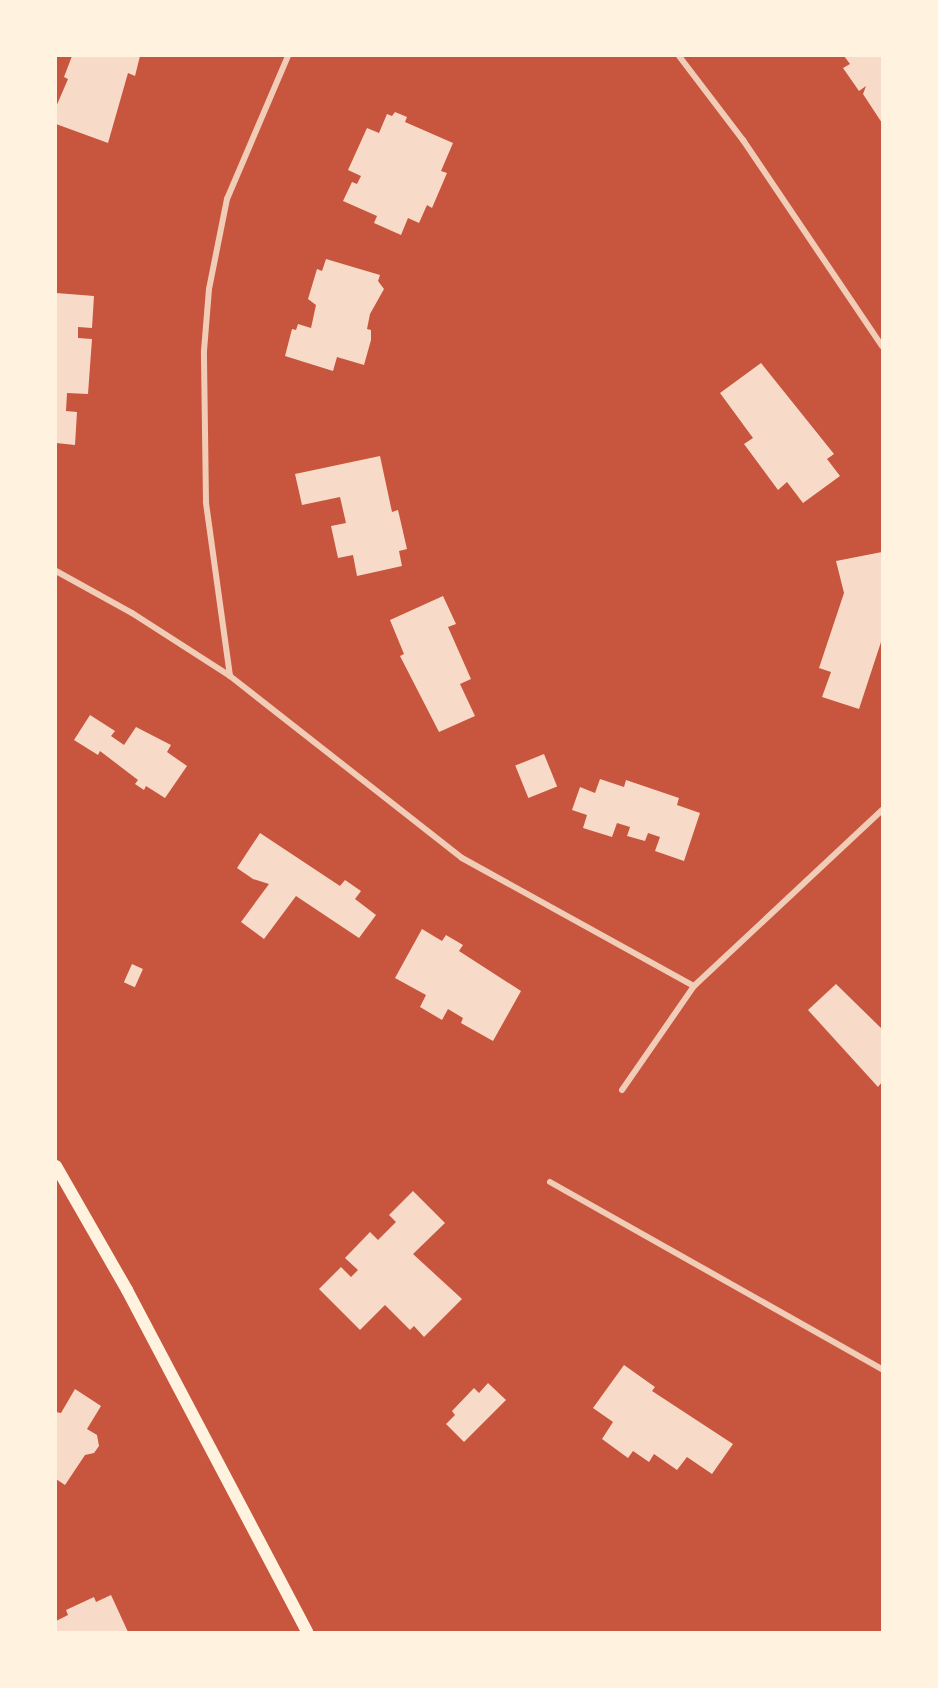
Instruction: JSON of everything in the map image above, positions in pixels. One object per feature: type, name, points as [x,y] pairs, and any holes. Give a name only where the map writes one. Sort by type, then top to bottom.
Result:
[{"type":"main road","points":[[56,1166],[127,1290],[307,1632]]},
{"type":"street","points":[[230,676],[206,502],[204,351],[209,289],[226,199],[288,56]]},
{"type":"street","points":[[679,56],[743,140],[882,346]]},
{"type":"street","points":[[56,571],[142,618],[230,676],[462,858],[694,986]]},
{"type":"street","points":[[622,1090],[694,986],[882,810]]},
{"type":"street","points":[[550,1182],[882,1369]]},
{"type":"building","points":[[72,56],[140,56],[135,76],[128,73],[108,143],[56,124],[56,107],[68,79],[64,77]]},
{"type":"building","points":[[844,56],[882,56],[882,123],[863,94],[866,86],[859,91],[843,68],[850,64]]},
{"type":"building","points":[[395,112],[407,117],[405,122],[453,143],[441,171],[447,173],[432,208],[427,205],[419,223],[408,218],[401,235],[374,223],[377,216],[343,201],[352,182],[357,184],[361,176],[348,170],[367,128],[379,133],[387,114],[392,116]]},
{"type":"building","points":[[326,259],[380,275],[378,281],[384,289],[370,314],[367,329],[371,330],[371,340],[364,365],[337,357],[333,371],[285,356],[292,329],[296,330],[298,324],[311,328],[316,305],[308,299],[317,269],[322,271]]},
{"type":"building","points":[[56,293],[94,296],[92,328],[78,327],[78,338],[92,339],[88,394],[67,393],[66,411],[77,412],[75,445],[56,443]]},
{"type":"building","points":[[761,363],[834,454],[827,459],[840,476],[803,503],[787,482],[778,490],[744,444],[753,438],[720,393]]},
{"type":"building","points":[[380,456],[392,512],[398,510],[407,549],[399,551],[402,566],[357,576],[353,555],[338,558],[331,526],[346,523],[340,497],[302,505],[295,474]]},
{"type":"building","points":[[882,552],[882,639],[859,709],[822,697],[831,672],[819,668],[844,593],[836,561]]},
{"type":"building","points":[[443,596],[456,624],[448,627],[471,679],[460,684],[475,716],[439,732],[400,656],[404,654],[390,620]]},
{"type":"building","points":[[90,715],[115,731],[111,736],[124,745],[136,727],[171,745],[167,752],[187,766],[165,798],[146,786],[144,790],[135,784],[138,780],[100,751],[98,755],[74,740]]},
{"type":"building","points":[[544,754],[557,786],[528,798],[515,766]]},
{"type":"building","points":[[600,779],[624,787],[626,780],[679,798],[677,805],[700,813],[684,861],[655,851],[660,837],[648,833],[645,841],[627,836],[630,827],[617,823],[612,837],[583,828],[587,815],[572,810],[580,787],[595,793]]},
{"type":"building","points":[[260,833],[340,886],[345,880],[361,891],[355,899],[376,915],[359,938],[296,896],[264,939],[241,922],[269,884],[253,879],[237,868]]},
{"type":"building","points":[[422,929],[442,941],[446,935],[463,945],[459,951],[521,991],[493,1041],[461,1023],[463,1018],[448,1009],[442,1020],[420,1007],[426,995],[395,978]]},
{"type":"building","points":[[132,964],[143,969],[135,987],[124,982]]},
{"type":"building","points":[[836,984],[882,1029],[882,1082],[878,1087],[808,1010]]},
{"type":"building","points":[[413,1191],[445,1223],[413,1254],[462,1299],[424,1337],[414,1326],[410,1330],[385,1305],[360,1330],[319,1289],[341,1267],[351,1277],[358,1270],[345,1258],[370,1232],[378,1240],[396,1222],[389,1215]]},
{"type":"building","points":[[624,1365],[655,1387],[652,1391],[733,1444],[712,1474],[687,1457],[677,1470],[654,1454],[649,1462],[633,1451],[628,1458],[602,1439],[613,1422],[593,1408]]},
{"type":"building","points":[[488,1383],[506,1400],[464,1442],[446,1424],[455,1415],[452,1411],[474,1388],[479,1393]]},
{"type":"building","points":[[75,1389],[101,1406],[87,1429],[97,1435],[99,1446],[94,1453],[85,1455],[65,1485],[56,1479],[56,1412],[61,1413]]},
{"type":"building","points":[[111,1595],[128,1632],[56,1632],[56,1621],[68,1615],[66,1610],[94,1597],[96,1602]]}]
